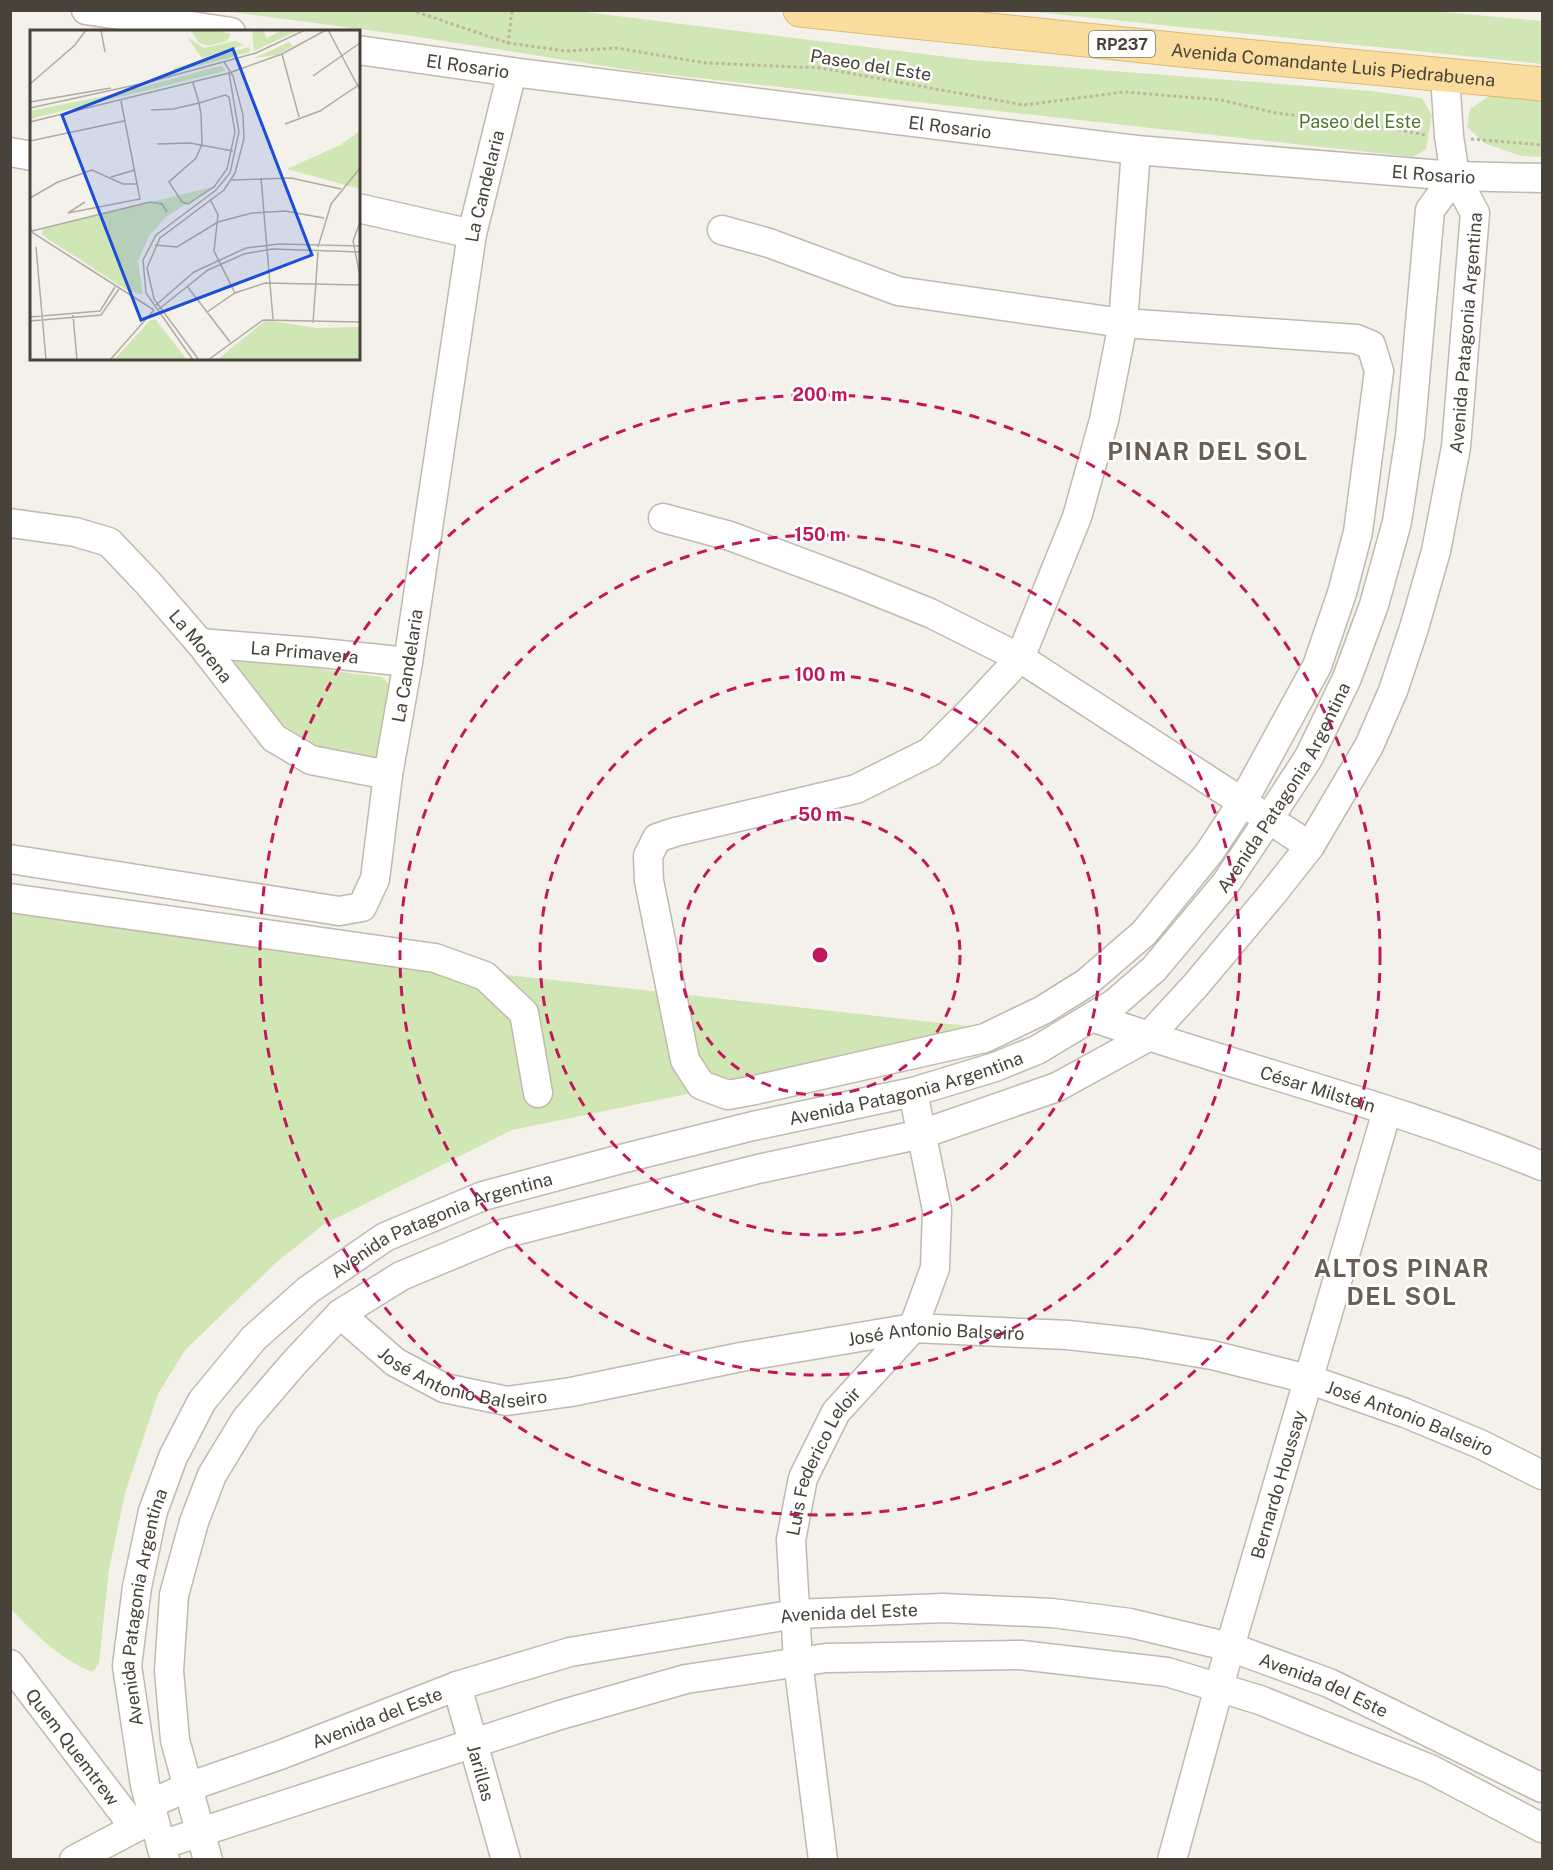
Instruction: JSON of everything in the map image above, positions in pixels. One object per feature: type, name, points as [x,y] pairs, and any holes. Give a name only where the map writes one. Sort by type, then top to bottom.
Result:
[{"type":"main road","name":"Avenida Comandante Luis Piedrabuena","points":[[800,10],[1191,51],[1542,84]]},
{"type":"street","points":[[86,10],[218,30]]},
{"type":"street","name":"El Rosario","points":[[360,50],[507,72],[1136,150],[1455,176],[1542,178]]},
{"type":"street","name":"La Candelaria","points":[[10,859],[339,911],[362,907],[375,879],[388,775],[408,662],[472,234],[507,72]]},
{"type":"street","points":[[1445,75],[1449,136],[1455,176]]},
{"type":"street","points":[[722,230],[769,243],[898,291],[1123,322],[1356,339],[1371,345],[1379,371],[1358,532],[1342,593],[1317,666],[1242,803],[1209,853],[1144,933],[1086,983],[1043,1010],[985,1038],[728,1095],[701,1085],[685,1060],[649,881],[648,856],[657,838],[856,789],[930,752],[1020,658],[1077,517],[1104,420],[1123,322],[1136,150]]},
{"type":"street","points":[[10,152],[30,156]]},
{"type":"street","name":"Avenida Patagonia Argentina","points":[[153,1831],[127,1666],[136,1587],[153,1510],[173,1457],[202,1401],[254,1338],[308,1290],[385,1237],[483,1196],[753,1126],[913,1092],[995,1067],[1037,1050],[1115,1003],[1154,969],[1226,883],[1309,757],[1347,678],[1374,604],[1397,522],[1410,436],[1430,210],[1455,176],[1475,213],[1456,447],[1436,551],[1414,628],[1381,718],[1369,746],[1310,846],[1195,986],[1148,1037],[1057,1087],[922,1134],[758,1169],[502,1234],[401,1276],[340,1314],[246,1419],[212,1475],[194,1522],[174,1595],[169,1671],[175,1740],[208,1860]]},
{"type":"street","points":[[360,208],[472,234]]},
{"type":"street","points":[[663,518],[730,536],[853,582],[930,613],[1020,658],[1310,846]]},
{"type":"street","name":"La Morena","points":[[10,523],[75,532],[109,542],[148,583],[200,644],[274,738],[311,760],[388,775]]},
{"type":"street","name":"La Primavera","points":[[200,644],[408,662]]},
{"type":"street","points":[[10,898],[435,958],[475,972],[485,976],[524,1013],[538,1093]]},
{"type":"street","name":"César Milstein","points":[[1092,1017],[1148,1037],[1387,1111],[1506,1151],[1542,1166]]},
{"type":"street","name":"Luis Federico Leloir","points":[[823,1860],[798,1661],[791,1540],[803,1478],[836,1412],[914,1328],[935,1268],[937,1210],[913,1092]]},
{"type":"street","name":"Bernardo Houssay","points":[[1172,1860],[1218,1688],[1387,1111]]},
{"type":"street","name":"José Antonio Balseiro","points":[[340,1314],[395,1362],[444,1388],[507,1401],[571,1392],[741,1357],[914,1328],[1068,1335],[1140,1343],[1212,1355],[1308,1379],[1405,1413],[1480,1444],[1542,1475]]},
{"type":"street","name":"Avenida del Este","points":[[153,1831],[188,1787],[280,1755],[457,1686],[570,1652],[795,1614],[943,1608],[1052,1613],[1130,1623],[1230,1647],[1329,1683],[1542,1788]]},
{"type":"street","name":"Avenida del Este","points":[[153,1831],[201,1832],[560,1715],[686,1679],[825,1658],[1021,1655],[1167,1672],[1260,1700],[1430,1769],[1542,1828]]},
{"type":"street","name":"Quem Quemtrew","points":[[10,1664],[153,1831]]},
{"type":"street","name":"Jarillas","points":[[457,1686],[506,1860]]},
{"type":"street","points":[[74,1860],[153,1831]]},
{"type":"path","name":"Paseo del Este","points":[[411,10],[508,43],[566,51],[616,48],[706,63],[821,68],[1024,105],[1124,92],[1221,100],[1276,113],[1348,121],[1420,135],[1542,145]]},
{"type":"path","points":[[507,72],[512,10]]},
{"type":"green space","name":"Paseo del Este","points":[[223,11],[577,11],[972,60],[1371,91],[1422,98],[1432,115],[1426,149],[1413,157],[636,71],[405,35]]},
{"type":"green space","points":[[1026,11],[1431,11],[1542,21],[1542,64]]},
{"type":"green space","name":"Paseo del Este","points":[[1491,95],[1542,100],[1542,157],[1521,156],[1484,143],[1467,127],[1470,109]]},
{"type":"green space","points":[[248,653],[326,670],[382,677],[393,688],[378,761],[321,748],[274,720],[234,673],[232,658]]},
{"type":"green space","points":[[11,907],[428,966],[976,1027],[974,1035],[512,1130],[323,1225],[277,1262],[185,1350],[158,1394],[125,1493],[109,1570],[99,1663],[93,1672],[59,1653],[11,1609]]},
{"type":"district","name":"PINAR DEL SOL","points":[[1208,451]]},
{"type":"district","name":"ALTOS PINAR DEL SOL","points":[[1402,1282]]}]
